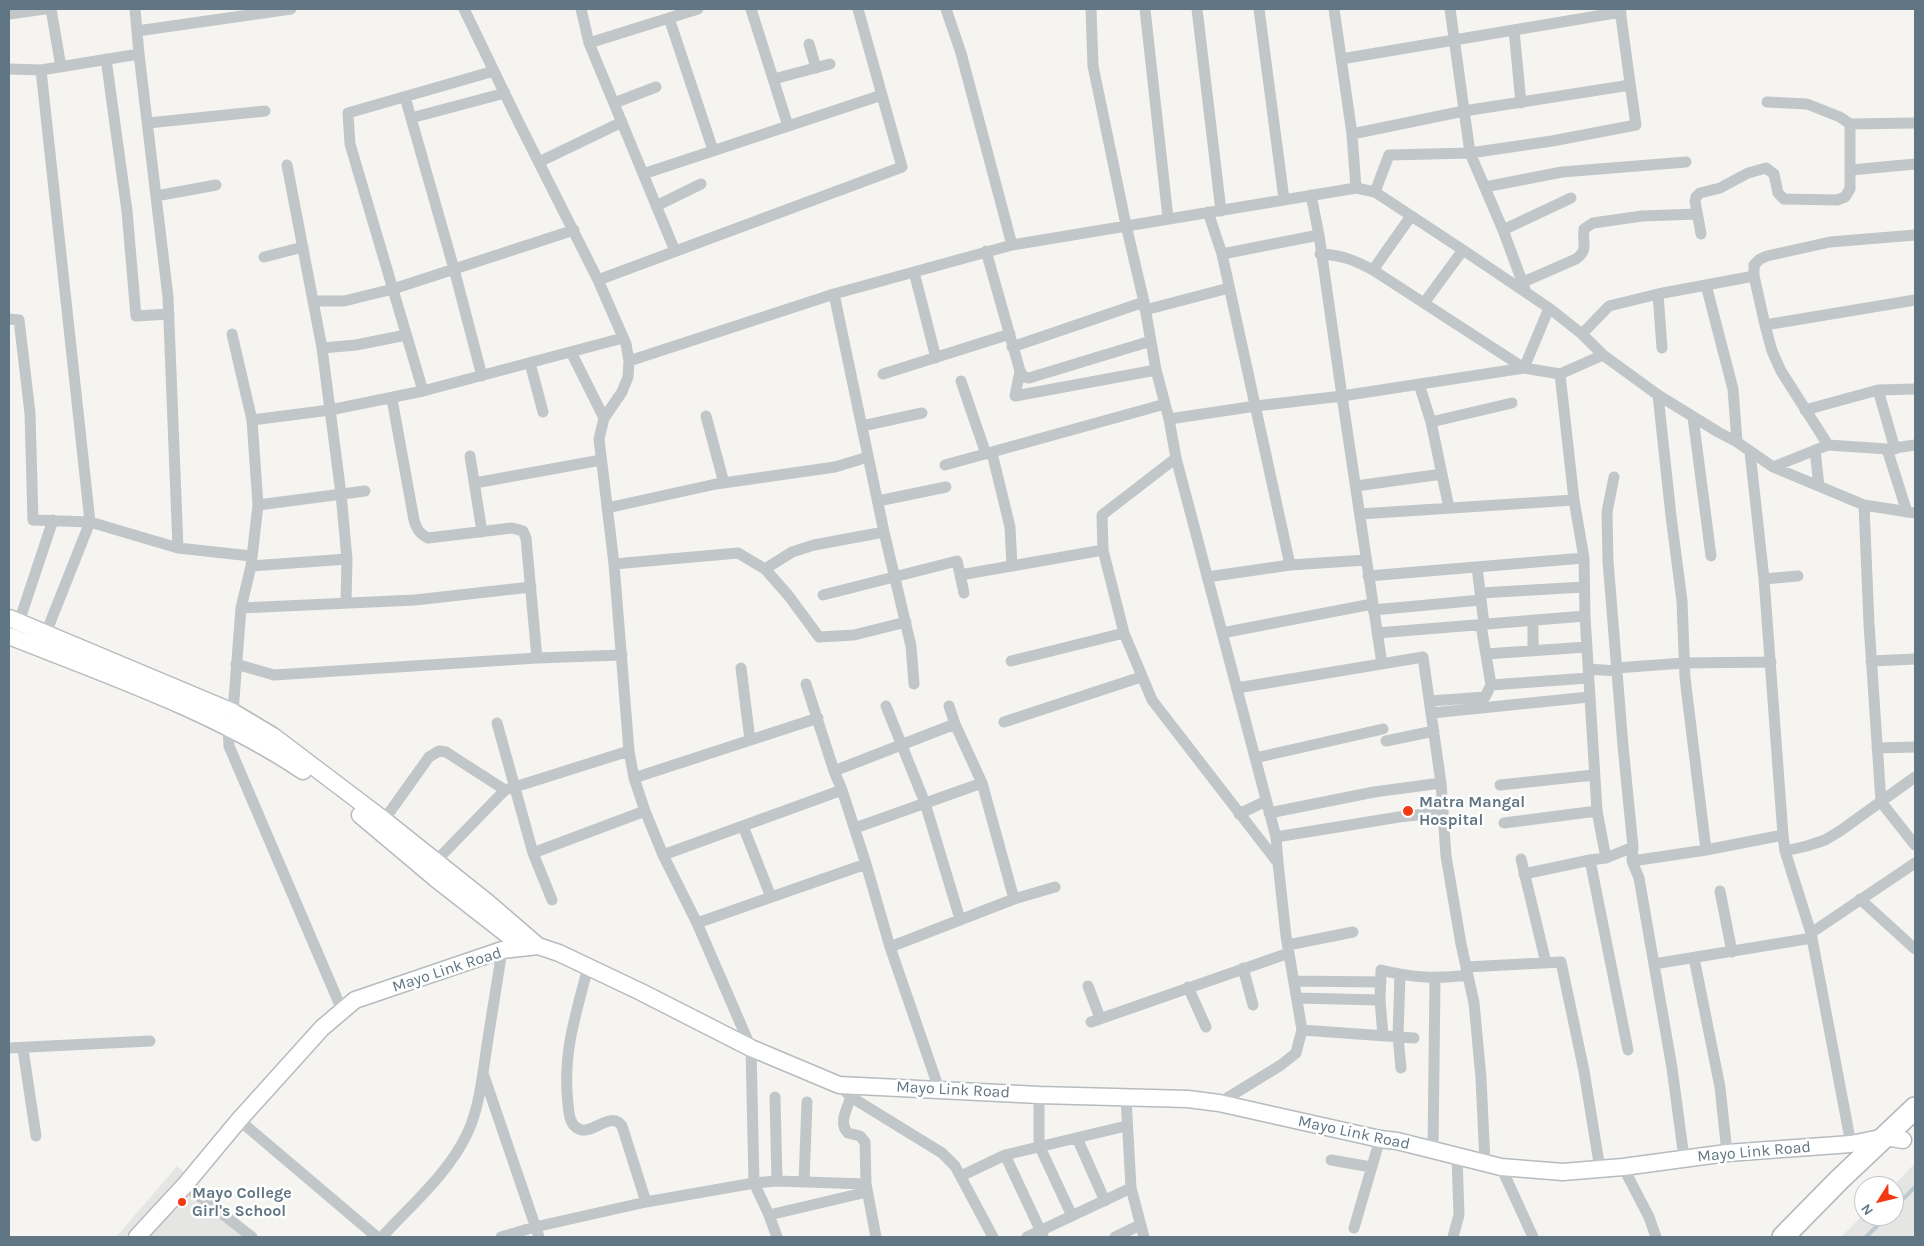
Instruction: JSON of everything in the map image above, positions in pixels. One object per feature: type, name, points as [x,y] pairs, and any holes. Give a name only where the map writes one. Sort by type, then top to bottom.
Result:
[{"type":"highway","points":[[1800,1237],[1901,1135],[1915,1108]]},
{"type":"highway","points":[[1783,1237],[1840,1180],[1901,1135]]},
{"type":"street","points":[[9,14],[45,9]]},
{"type":"street","points":[[51,9],[61,67]]},
{"type":"street","points":[[135,9],[169,314],[178,548]]},
{"type":"street","points":[[137,31],[291,9]]},
{"type":"street","points":[[464,9],[598,280],[623,338],[629,361],[628,377],[622,392],[604,418],[599,439],[600,460],[614,564],[629,751],[634,778],[644,811],[697,924],[751,1048],[754,1184],[777,1237]]},
{"type":"street","points":[[581,9],[589,44],[675,251]]},
{"type":"street","points":[[589,44],[674,14],[698,9]]},
{"type":"street","points":[[751,9],[788,126]]},
{"type":"street","points":[[598,280],[902,167],[858,9]]},
{"type":"street","points":[[946,9],[961,53],[1012,245]]},
{"type":"street","points":[[1091,9],[1093,66],[1145,306],[1156,370],[1176,458],[1276,837],[1289,949],[1302,1030],[1296,1053],[1282,1065],[1219,1103]]},
{"type":"street","points":[[1145,9],[1168,218]]},
{"type":"street","points":[[1197,9],[1221,211]]},
{"type":"street","points":[[1259,9],[1284,199]]},
{"type":"street","points":[[1334,9],[1352,134],[1356,188]]},
{"type":"street","points":[[1450,9],[1470,153],[1503,230],[1521,283],[1527,294]]},
{"type":"street","points":[[1341,59],[1621,11],[1636,125],[1552,141],[1470,153],[1389,155],[1375,192]]},
{"type":"street","points":[[674,14],[713,150]]},
{"type":"street","points":[[1514,30],[1521,103]]},
{"type":"street","points":[[809,44],[816,68]]},
{"type":"street","points":[[9,69],[41,70],[140,54]]},
{"type":"street","points":[[106,59],[127,211],[136,316],[169,314]]},
{"type":"street","points":[[774,79],[830,64]]},
{"type":"street","points":[[41,70],[90,522],[46,633]]},
{"type":"street","points":[[423,391],[350,144],[348,113],[494,71]]},
{"type":"street","points":[[1352,134],[1464,111],[1618,88],[1630,83]]},
{"type":"street","points":[[614,103],[656,87]]},
{"type":"street","points":[[411,118],[505,93]]},
{"type":"street","points":[[643,174],[882,95]]},
{"type":"street","points":[[405,97],[482,376]]},
{"type":"street","points":[[1767,102],[1807,104],[1840,117],[1850,124],[1915,123]]},
{"type":"street","points":[[148,123],[264,111]]},
{"type":"street","points":[[539,162],[622,122]]},
{"type":"street","points":[[1701,234],[1695,202],[1696,197],[1700,193],[1720,188],[1755,170],[1766,168],[1774,174],[1778,193],[1784,199],[1837,200],[1845,197],[1850,188],[1850,124]]},
{"type":"street","points":[[1485,187],[1562,172],[1686,162]]},
{"type":"street","points":[[1851,170],[1915,164]]},
{"type":"street","points":[[287,165],[322,348],[341,494],[347,559],[346,603]]},
{"type":"street","points":[[656,206],[701,184]]},
{"type":"street","points":[[156,196],[216,185]]},
{"type":"street","points":[[629,361],[834,294],[986,251],[1126,225],[1356,188],[1375,192],[1463,250],[1549,308],[1582,334],[1603,354],[1658,395],[1737,442],[1773,466],[1864,504],[1911,512],[1891,449],[1878,390]]},
{"type":"street","points":[[1311,195],[1319,235],[1320,254],[1382,664]]},
{"type":"street","points":[[1503,230],[1571,198]]},
{"type":"street","points":[[1208,212],[1222,254],[1290,565]]},
{"type":"street","points":[[1521,283],[1582,255],[1585,251],[1584,229],[1593,223],[1642,216],[1697,214]]},
{"type":"street","points":[[1373,270],[1411,216]]},
{"type":"street","points":[[314,301],[344,301],[392,289],[574,230]]},
{"type":"street","points":[[1222,254],[1319,235]]},
{"type":"street","points":[[1828,445],[1781,371],[1772,351],[1754,276],[1754,265],[1760,259],[1767,256],[1830,242],[1915,235]]},
{"type":"street","points":[[264,257],[303,247]]},
{"type":"street","points":[[1424,303],[1463,250]]},
{"type":"street","points":[[986,251],[1012,347],[1020,371],[1024,376],[1028,378],[1151,341]]},
{"type":"street","points":[[1320,254],[1351,258],[1373,270],[1524,368]]},
{"type":"street","points":[[914,272],[936,358]]},
{"type":"street","points":[[1582,334],[1609,306],[1658,294],[1754,276]]},
{"type":"street","points":[[1706,285],[1734,388],[1737,442]]},
{"type":"street","points":[[1012,347],[1145,306],[1228,288]]},
{"type":"street","points":[[834,294],[884,532],[911,646],[914,684]]},
{"type":"street","points":[[1658,294],[1662,348]]},
{"type":"street","points":[[1765,325],[1915,300]]},
{"type":"street","points":[[1524,368],[1549,308]]},
{"type":"street","points":[[9,319],[19,320],[14,328],[30,413],[33,520],[90,522],[178,548],[251,561],[347,559]]},
{"type":"street","points":[[232,334],[252,420],[258,505],[251,561],[241,608],[229,746],[342,1010]]},
{"type":"street","points":[[883,374],[1010,334]]},
{"type":"street","points":[[322,348],[356,345],[406,335]]},
{"type":"street","points":[[252,420],[330,410],[392,399],[623,338]]},
{"type":"street","points":[[571,352],[604,418]]},
{"type":"street","points":[[1168,419],[1342,396],[1524,368],[1560,374],[1603,354]]},
{"type":"street","points":[[530,363],[543,412]]},
{"type":"street","points":[[1020,371],[1015,396],[1156,370]]},
{"type":"street","points":[[1560,374],[1574,500],[1584,558],[1586,647],[1594,775],[1597,811],[1606,858]]},
{"type":"street","points":[[961,381],[989,454],[1010,527],[1012,566]]},
{"type":"street","points":[[1419,384],[1431,422],[1449,508]]},
{"type":"street","points":[[1805,410],[1878,390],[1915,389]]},
{"type":"street","points":[[1658,395],[1670,516],[1682,601],[1684,663],[1706,850]]},
{"type":"street","points":[[392,399],[416,528],[421,534],[428,538],[512,528],[523,530],[526,538],[538,658]]},
{"type":"street","points":[[1431,422],[1512,402]]},
{"type":"street","points":[[945,465],[1165,404]]},
{"type":"street","points":[[862,426],[922,413]]},
{"type":"street","points":[[706,416],[724,483]]},
{"type":"street","points":[[1693,417],[1711,556]]},
{"type":"street","points":[[1773,466],[1828,445],[1891,449],[1915,445]]},
{"type":"street","points":[[1816,450],[1819,486]]},
{"type":"street","points":[[1750,452],[1764,579],[1783,835],[1812,936],[1852,1144]]},
{"type":"street","points":[[470,456],[482,532]]},
{"type":"street","points":[[607,508],[724,483],[835,467],[868,457]]},
{"type":"street","points":[[1176,458],[1102,515],[1103,550],[1124,633],[1152,700],[1278,864]]},
{"type":"street","points":[[475,483],[600,460]]},
{"type":"street","points":[[1356,486],[1442,474]]},
{"type":"street","points":[[1614,477],[1607,512],[1608,562],[1633,846],[1632,860],[1639,878],[1672,1068],[1684,1158]]},
{"type":"street","points":[[878,501],[946,487]]},
{"type":"street","points":[[258,505],[365,491]]},
{"type":"street","points":[[1360,514],[1574,500]]},
{"type":"street","points":[[1864,504],[1871,661],[1881,802],[1915,845]]},
{"type":"street","points":[[53,520],[14,620],[46,633],[231,720],[254,740],[279,755],[331,792],[436,879],[530,947]]},
{"type":"street","points":[[764,569],[800,549],[884,532]]},
{"type":"street","points":[[960,575],[1103,550]]},
{"type":"street","points":[[614,564],[738,553],[764,569],[788,594],[819,637],[854,635],[906,622]]},
{"type":"street","points":[[1368,576],[1584,558]]},
{"type":"street","points":[[1207,577],[1290,565],[1366,560]]},
{"type":"street","points":[[823,595],[957,561],[964,593]]},
{"type":"street","points":[[1431,707],[1485,697],[1491,685],[1477,567]]},
{"type":"street","points":[[1764,579],[1798,576]]},
{"type":"street","points":[[241,608],[415,600],[531,587]]},
{"type":"street","points":[[1222,633],[1372,607],[1584,587]]},
{"type":"street","points":[[1376,633],[1585,616]]},
{"type":"street","points":[[1533,620],[1533,651]]},
{"type":"street","points":[[1011,661],[1124,633]]},
{"type":"street","points":[[9,636],[273,736],[384,820],[487,902],[530,947]]},
{"type":"street","points":[[1486,654],[1586,647]]},
{"type":"street","points":[[236,664],[274,675],[538,658],[622,656]]},
{"type":"street","points":[[1237,688],[1423,657],[1441,783],[1446,856],[1474,1002],[1481,1078],[1493,1165],[1533,1237]]},
{"type":"street","points":[[1871,661],[1915,659]]},
{"type":"street","points":[[1491,685],[1616,669],[1684,663],[1771,662]]},
{"type":"street","points":[[741,668],[750,740]]},
{"type":"street","points":[[1004,722],[1142,677]]},
{"type":"street","points":[[806,684],[834,771],[855,828],[890,947],[939,1089]]},
{"type":"street","points":[[1431,707],[1589,697]]},
{"type":"street","points":[[886,706],[925,803],[960,920]]},
{"type":"street","points":[[950,706],[982,783],[1014,899]]},
{"type":"street","points":[[634,778],[818,718]]},
{"type":"street","points":[[497,723],[510,788],[552,900]]},
{"type":"street","points":[[834,771],[956,724]]},
{"type":"street","points":[[1255,758],[1383,729]]},
{"type":"street","points":[[1386,741],[1434,731]]},
{"type":"street","points":[[1877,748],[1915,747]]},
{"type":"street","points":[[384,820],[429,757],[439,751],[446,752],[510,788]]},
{"type":"street","points":[[436,861],[510,788],[629,751]]},
{"type":"street","points":[[1500,785],[1594,775]]},
{"type":"street","points":[[1786,850],[1807,846],[1824,840],[1840,831],[1915,777]]},
{"type":"street","points":[[855,828],[982,783]]},
{"type":"street","points":[[1269,813],[1374,792],[1441,783]]},
{"type":"street","points":[[663,855],[842,790]]},
{"type":"street","points":[[1239,814],[1266,801]]},
{"type":"street","points":[[533,853],[644,811]]},
{"type":"street","points":[[1504,823],[1597,811]]},
{"type":"street","points":[[1276,837],[1399,817],[1443,812]]},
{"type":"street","points":[[743,826],[771,897]]},
{"type":"street","points":[[1632,860],[1706,850],[1783,835]]},
{"type":"street","points":[[1524,874],[1606,858],[1633,846]]},
{"type":"street","points":[[1521,859],[1546,963]]},
{"type":"street","points":[[1590,860],[1628,1050]]},
{"type":"street","points":[[1654,964],[1732,952],[1812,936],[1860,900],[1915,863]]},
{"type":"street","points":[[697,924],[866,864]]},
{"type":"street","points":[[890,947],[1014,899],[1055,887]]},
{"type":"street","points":[[1720,891],[1732,952]]},
{"type":"street","points":[[1860,900],[1915,949]]},
{"type":"street","points":[[1088,986],[1095,1020],[1243,968],[1289,949],[1352,932]]},
{"type":"street","name":"Mayo Link Road","points":[[137,1237],[322,1028],[355,1000],[502,950],[530,947],[558,953],[641,992],[751,1048],[839,1085],[1188,1100],[1219,1103],[1380,1139],[1397,1141],[1493,1165],[1563,1172],[1727,1153],[1852,1144],[1901,1135]]},
{"type":"street","points":[[382,1237],[451,1159],[467,1134],[483,1072],[502,950]]},
{"type":"street","points":[[1694,958],[1720,1087],[1727,1153]]},
{"type":"street","points":[[1383,1036],[1380,1000],[1382,970],[1400,975],[1435,979],[1467,971],[1561,962],[1584,1071],[1600,1169]]},
{"type":"street","points":[[588,968],[568,1045],[565,1080],[570,1119],[576,1128],[583,1130],[613,1120],[619,1121],[646,1202]]},
{"type":"street","points":[[1243,968],[1253,1005]]},
{"type":"street","points":[[1400,975],[1398,1037],[1401,1068]]},
{"type":"street","points":[[1433,1151],[1435,979]]},
{"type":"street","points":[[1294,980],[1381,982]]},
{"type":"street","points":[[1188,987],[1206,1027]]},
{"type":"street","points":[[1297,998],[1380,1000]]},
{"type":"street","points":[[1302,1030],[1414,1038]]},
{"type":"street","points":[[9,1048],[23,1049],[150,1041]]},
{"type":"street","points":[[23,1049],[36,1136]]},
{"type":"street","points":[[483,1072],[537,1232]]},
{"type":"street","points":[[839,1085],[852,1097],[942,1153],[955,1166],[993,1237]]},
{"type":"street","points":[[1039,1095],[1039,1145],[1072,1216]]},
{"type":"street","points":[[852,1097],[844,1115],[845,1131],[860,1136],[865,1142],[866,1188],[876,1237]]},
{"type":"street","points":[[774,1098],[777,1180]]},
{"type":"street","points":[[1126,1098],[1126,1126],[1131,1188],[1144,1237]]},
{"type":"street","points":[[804,1182],[807,1102]]},
{"type":"street","points":[[239,1120],[377,1237]]},
{"type":"street","points":[[961,1176],[1006,1155],[1039,1145],[1126,1126]]},
{"type":"street","points":[[1077,1138],[1106,1200]]},
{"type":"street","points":[[1354,1228],[1380,1139]]},
{"type":"street","points":[[1006,1155],[1042,1234]]},
{"type":"street","points":[[1453,1237],[1460,1214],[1457,1157]]},
{"type":"street","points":[[1331,1160],[1371,1167]]},
{"type":"street","points":[[1623,1166],[1649,1217],[1656,1237]]},
{"type":"street","points":[[501,1237],[537,1232],[646,1202],[777,1180],[866,1188]]},
{"type":"street","points":[[185,1185],[252,1237]]},
{"type":"street","points":[[769,1215],[866,1188]]},
{"type":"street","points":[[1027,1237],[1042,1234],[1072,1216],[1131,1188]]},
{"type":"street","points":[[1115,1237],[1140,1225]]},
{"type":"shaded area","points":[[1915,1163],[1915,1237],[1841,1237],[1854,1224],[1854,1226],[1904,1226],[1903,1176]]},
{"type":"shaded area","name":"Mayo College Girl's School","points":[[177,1166],[259,1237],[116,1237]]},
{"type":"waterway","points":[[1904,1198],[1915,1187]]},
{"type":"waterway","points":[[1866,1237],[1877,1226]]},
{"type":"place","name":"Matra Mangal Hospital","points":[[1408,811]]},
{"type":"place","name":"Mayo College Girl's School","points":[[182,1202]]}]
